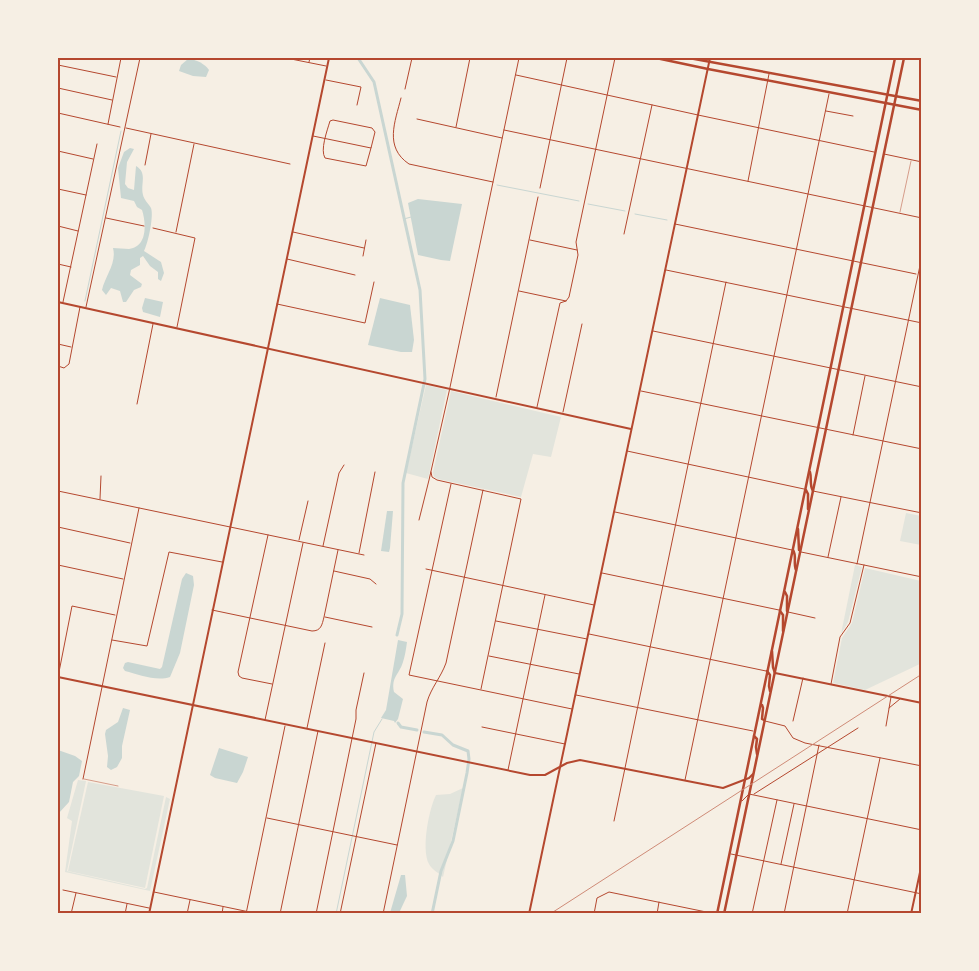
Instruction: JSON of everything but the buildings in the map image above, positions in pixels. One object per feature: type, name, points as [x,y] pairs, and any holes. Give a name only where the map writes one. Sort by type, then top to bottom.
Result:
[{"type":"main road","points":[[656,58],[669,59],[708,69],[922,110]]},
{"type":"main road","points":[[689,58],[922,101]]},
{"type":"main road","points":[[716,914],[895,58]]},
{"type":"main road","points":[[724,914],[904,58]]},
{"type":"main road","points":[[809,471],[812,478],[810,486],[813,491]]},
{"type":"main road","points":[[805,489],[808,494],[808,511]]},
{"type":"main road","points":[[797,528],[800,551]]},
{"type":"main road","points":[[793,550],[796,555],[794,565],[796,570]]},
{"type":"main road","points":[[784,591],[787,612]]},
{"type":"main road","points":[[780,610],[783,632]]},
{"type":"main road","points":[[772,650],[775,673]]},
{"type":"main road","points":[[768,671],[771,691]]},
{"type":"main road","points":[[761,703],[763,708],[762,719],[765,721]]},
{"type":"main road","points":[[754,736],[757,739],[757,755]]},
{"type":"street","points":[[108,124],[122,58]]},
{"type":"street","points":[[86,308],[140,58]]},
{"type":"street","points":[[286,58],[327,66]]},
{"type":"street","points":[[309,63],[310,58]]},
{"type":"street","points":[[149,914],[329,58]]},
{"type":"street","points":[[406,89],[412,58]]},
{"type":"street","points":[[456,128],[470,58]]},
{"type":"street","points":[[418,520],[450,388],[519,58]]},
{"type":"street","points":[[540,188],[567,58]]},
{"type":"street","points":[[536,407],[560,303],[566,301],[569,297],[578,250],[576,242],[615,58]]},
{"type":"street","points":[[529,914],[710,58]]},
{"type":"street","points":[[58,64],[117,77]]},
{"type":"street","points":[[748,182],[769,73]]},
{"type":"street","points":[[516,75],[875,152]]},
{"type":"street","points":[[324,80],[361,87],[358,105]]},
{"type":"street","points":[[58,88],[113,100]]},
{"type":"street","points":[[685,781],[829,92]]},
{"type":"street","points":[[401,98],[393,132],[393,142],[400,156],[409,164],[492,182]]},
{"type":"street","points":[[624,234],[652,105]]},
{"type":"street","points":[[825,110],[853,116]]},
{"type":"street","points":[[58,113],[120,127]]},
{"type":"street","points":[[333,120],[372,128],[375,132],[371,148],[366,166],[325,158],[322,154],[330,121],[333,120]]},
{"type":"street","points":[[417,120],[502,138]]},
{"type":"street","points":[[125,128],[290,164]]},
{"type":"street","points":[[504,130],[922,218]]},
{"type":"street","points":[[145,166],[151,134]]},
{"type":"street","points":[[312,136],[371,148]]},
{"type":"street","points":[[63,303],[97,144]]},
{"type":"street","points":[[175,233],[194,144]]},
{"type":"street","points":[[58,151],[94,159]]},
{"type":"street","points":[[883,153],[922,162]]},
{"type":"street","points":[[58,189],[86,195]]},
{"type":"street","points":[[495,398],[538,197]]},
{"type":"street","points":[[105,218],[144,226]]},
{"type":"street","points":[[675,224],[918,274]]},
{"type":"street","points":[[58,226],[78,231]]},
{"type":"street","points":[[152,228],[195,238],[176,328]]},
{"type":"street","points":[[292,232],[364,248]]},
{"type":"street","points":[[362,256],[366,240]]},
{"type":"street","points":[[529,240],[578,250]]},
{"type":"street","points":[[857,564],[922,256]]},
{"type":"street","points":[[286,259],[355,275]]},
{"type":"street","points":[[58,264],[71,267]]},
{"type":"street","points":[[665,270],[922,323]]},
{"type":"street","points":[[277,304],[364,323],[374,282]]},
{"type":"street","points":[[614,821],[726,282]]},
{"type":"street","points":[[518,290],[566,301]]},
{"type":"street","points":[[58,302],[631,429]]},
{"type":"street","points":[[58,366],[64,368],[68,364],[81,306]]},
{"type":"street","points":[[137,404],[153,323]]},
{"type":"street","points":[[562,413],[582,324]]},
{"type":"street","points":[[652,331],[922,386]]},
{"type":"street","points":[[58,344],[72,347]]},
{"type":"street","points":[[853,436],[866,375]]},
{"type":"street","points":[[639,391],[922,449]]},
{"type":"street","points":[[627,451],[805,489]]},
{"type":"street","points":[[323,546],[339,473],[344,465]]},
{"type":"street","points":[[431,471],[432,477],[437,480],[521,499],[481,689]]},
{"type":"street","points":[[359,554],[376,472]]},
{"type":"street","points":[[100,500],[102,476]]},
{"type":"street","points":[[451,484],[410,675],[572,709]]},
{"type":"street","points":[[383,914],[429,696],[446,663],[483,490]]},
{"type":"street","points":[[58,491],[364,555]]},
{"type":"street","points":[[813,491],[922,513]]},
{"type":"street","points":[[828,557],[841,497]]},
{"type":"street","points":[[299,541],[308,501]]},
{"type":"street","points":[[83,779],[139,508]]},
{"type":"street","points":[[614,512],[793,550]]},
{"type":"street","points":[[58,527],[132,543]]},
{"type":"street","points":[[268,535],[238,672],[239,676],[273,684]]},
{"type":"street","points":[[265,720],[303,542]]},
{"type":"street","points":[[212,610],[285,626],[312,631],[318,630],[324,617],[338,550]]},
{"type":"street","points":[[800,551],[922,577]]},
{"type":"street","points":[[111,640],[147,646],[169,552],[222,562]]},
{"type":"street","points":[[58,565],[124,579]]},
{"type":"street","points":[[831,684],[840,637],[850,623],[864,565]]},
{"type":"street","points":[[426,569],[594,605]]},
{"type":"street","points":[[333,571],[370,579],[376,584]]},
{"type":"street","points":[[601,573],[780,610]]},
{"type":"street","points":[[508,770],[545,595]]},
{"type":"street","points":[[116,615],[72,606],[58,677],[530,775],[545,775],[573,761],[580,760],[723,788],[745,780],[753,773]]},
{"type":"street","points":[[787,612],[814,618]]},
{"type":"street","points":[[324,617],[372,627]]},
{"type":"street","points":[[495,621],[587,640]]},
{"type":"street","points":[[588,634],[768,671]]},
{"type":"street","points":[[307,729],[326,644]]},
{"type":"street","points":[[488,656],[579,674]]},
{"type":"street","points":[[316,914],[364,673]]},
{"type":"street","points":[[775,673],[922,703]]},
{"type":"street","points":[[793,721],[803,678]]},
{"type":"street","points":[[575,695],[755,731]]},
{"type":"street","points":[[886,726],[891,697]]},
{"type":"street","points":[[889,708],[901,699]]},
{"type":"street","points":[[765,721],[785,726],[797,741],[922,766]]},
{"type":"street","points":[[246,912],[285,724]]},
{"type":"street","points":[[482,727],[565,744]]},
{"type":"street","points":[[754,795],[858,728]]},
{"type":"street","points":[[280,914],[318,731]]},
{"type":"street","points":[[340,914],[375,743]]},
{"type":"street","points":[[784,914],[819,745]]},
{"type":"street","points":[[847,914],[880,758]]},
{"type":"street","points":[[740,803],[749,794],[922,830]]},
{"type":"street","points":[[752,914],[777,800]]},
{"type":"street","points":[[781,864],[794,803]]},
{"type":"street","points":[[266,817],[397,845]]},
{"type":"street","points":[[730,853],[922,894]]},
{"type":"street","points":[[911,914],[922,863]]},
{"type":"street","points":[[62,890],[150,908]]},
{"type":"street","points":[[153,892],[259,914]]},
{"type":"street","points":[[594,914],[597,898],[602,894],[610,892],[716,914]]},
{"type":"street","points":[[71,914],[76,893]]},
{"type":"street","points":[[187,914],[190,900]]},
{"type":"street","points":[[657,914],[659,902]]},
{"type":"street","points":[[124,914],[127,903]]},
{"type":"street","points":[[222,914],[223,906]]},
{"type":"lane","points":[[900,214],[912,160]]},
{"type":"lane","points":[[83,779],[118,786]]},
{"type":"shaded area","points":[[188,59],[203,64],[209,70],[206,77],[193,76],[179,71],[181,65]]},
{"type":"shaded area","points":[[130,148],[134,149],[127,162],[125,184],[128,188],[134,190],[136,166],[140,169],[143,175],[142,191],[144,199],[152,212],[150,230],[144,251],[161,262],[164,273],[161,281],[158,279],[158,272],[150,266],[143,256],[140,258],[140,265],[131,270],[130,275],[142,284],[141,287],[134,290],[126,302],[123,302],[120,291],[111,288],[106,295],[102,290],[112,264],[113,248],[129,249],[140,244],[143,239],[145,227],[142,210],[137,207],[134,201],[121,198],[118,168],[124,152]]},
{"type":"shaded area","points":[[418,199],[462,204],[450,261],[418,255],[408,203]]},
{"type":"shaded area","points":[[145,298],[163,302],[160,317],[143,312],[142,308]]},
{"type":"shaded area","points":[[380,298],[410,305],[414,340],[412,352],[401,352],[368,345]]},
{"type":"shaded area","points":[[426,385],[447,390],[428,479],[406,473]]},
{"type":"shaded area","points":[[451,391],[561,417],[551,457],[533,454],[521,497],[434,477],[433,472]]},
{"type":"shaded area","points":[[387,511],[393,511],[389,552],[381,551]]},
{"type":"shaded area","points":[[906,513],[921,516],[921,545],[900,541]]},
{"type":"shaded area","points":[[855,565],[862,567],[848,622],[841,634]]},
{"type":"shaded area","points":[[865,568],[921,581],[922,663],[865,690],[833,683],[842,638],[852,623]]},
{"type":"shaded area","points":[[186,573],[193,576],[194,585],[180,653],[170,677],[159,679],[125,671],[123,668],[125,663],[128,662],[160,669],[162,667],[182,579]]},
{"type":"shaded area","points":[[398,640],[407,642],[403,662],[393,687],[394,692],[403,699],[398,719],[395,723],[394,721],[381,718],[386,710]]},
{"type":"shaded area","points":[[123,708],[130,710],[122,746],[122,758],[117,767],[111,770],[107,767],[108,756],[105,734],[106,730],[118,722]]},
{"type":"shaded area","points":[[219,748],[248,757],[237,783],[210,775]]},
{"type":"shaded area","points":[[58,750],[75,756],[82,761],[79,776],[73,782],[69,802],[58,814]]},
{"type":"shaded area","points":[[78,780],[86,781],[67,871],[145,889],[147,888],[166,797],[170,799],[150,891],[65,872],[72,821],[67,818]]},
{"type":"shaded area","points":[[88,782],[164,796],[145,888],[68,871]]},
{"type":"shaded area","points":[[463,788],[443,877],[430,866],[427,857],[426,839],[431,810],[436,795],[450,794]]},
{"type":"shaded area","points":[[401,875],[405,875],[407,896],[399,913],[390,913]]},
{"type":"waterway","points":[[358,58],[374,82],[420,290],[425,379],[403,483],[402,614],[397,635]]},
{"type":"waterway","points":[[85,301],[121,131]]},
{"type":"waterway","points":[[497,185],[579,201]]},
{"type":"waterway","points":[[588,204],[625,211]]},
{"type":"waterway","points":[[635,214],[667,220]]},
{"type":"waterway","points":[[404,219],[411,217]]},
{"type":"waterway","points":[[336,914],[374,732],[382,719]]},
{"type":"waterway","points":[[398,723],[401,727],[417,730]]},
{"type":"waterway","points":[[424,732],[442,735],[453,745],[468,751],[469,759],[453,841],[441,871],[432,914]]},
{"type":"railway","points":[[550,914],[922,674]]}]
